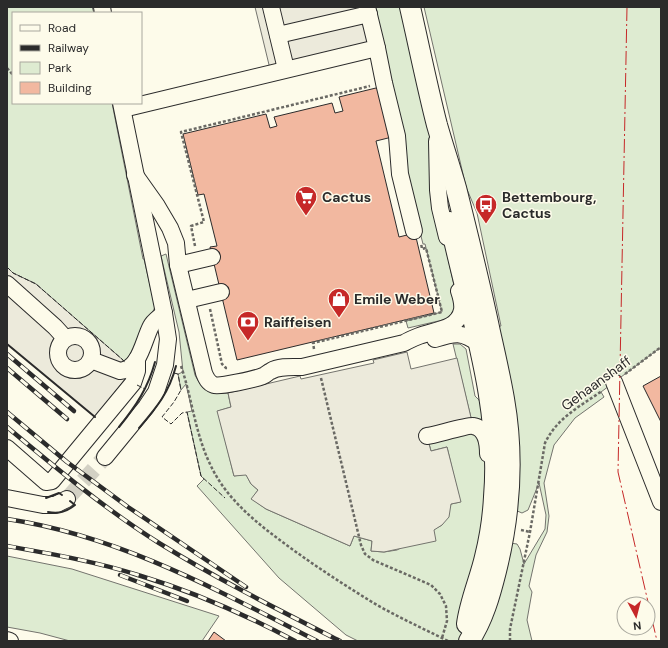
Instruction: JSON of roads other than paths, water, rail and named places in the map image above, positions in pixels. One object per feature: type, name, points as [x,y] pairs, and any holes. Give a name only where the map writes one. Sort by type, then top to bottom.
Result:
[{"type":"main road","points":[[410,7],[437,125],[456,187],[487,317],[504,400],[509,460],[505,527],[490,593],[477,628],[469,641]]},
{"type":"main road","points":[[437,125],[447,206],[489,393],[495,444],[492,518],[486,556],[468,617],[465,641]]},
{"type":"main road","points":[[479,344],[491,361],[503,441],[509,460]]},
{"type":"street","points":[[271,7],[286,70]]},
{"type":"street","points":[[278,35],[368,10],[397,136],[400,174],[414,230]]},
{"type":"street","points":[[142,102],[286,70],[377,48]]},
{"type":"street","points":[[105,457],[146,407],[156,392],[165,365],[168,339],[122,106]]},
{"type":"street","points":[[404,343],[419,336],[446,328],[453,324],[462,310],[462,302],[440,208],[438,190],[437,125]]},
{"type":"street","points":[[135,175],[157,206],[170,228],[176,243],[178,265],[204,373],[207,380],[212,384],[219,386],[264,376],[271,370],[302,367],[316,356],[404,343],[422,343],[449,335],[462,334],[479,344]]},
{"type":"street","points":[[142,206],[156,224],[168,249],[178,265]]},
{"type":"street","points":[[178,265],[205,258]]},
{"type":"street","points":[[7,284],[55,327],[65,338]]},
{"type":"street","points":[[187,300],[214,294]]},
{"type":"street","points":[[7,448],[46,482],[52,481],[133,383],[137,371],[137,359],[151,325],[164,313]]},
{"type":"street","points":[[76,336],[86,340],[92,349],[91,360],[83,368],[78,370],[66,368],[61,365],[58,360],[57,354],[60,342],[65,338],[76,336]]},
{"type":"street","points":[[91,360],[120,371],[128,368],[137,359]]},
{"type":"street","points":[[614,382],[661,502]]},
{"type":"street","points":[[427,436],[473,426],[481,430],[486,437],[488,447],[488,493],[492,518]]},
{"type":"street","points":[[7,498],[43,505],[55,505],[67,499]]},
{"type":"tunnel","points":[[67,499],[105,457]]},
{"type":"railway","points":[[7,354],[74,411]]},
{"type":"railway","points":[[7,368],[67,419]]},
{"type":"railway","points":[[7,412],[67,462],[128,507],[246,587]]},
{"type":"railway","points":[[7,427],[62,473],[119,516],[159,543],[226,582],[340,641]]},
{"type":"railway","points":[[7,519],[49,527],[89,538],[167,567],[205,584],[317,641]]},
{"type":"railway","points":[[7,546],[92,562],[161,582],[220,605],[295,641]]},
{"type":"railway","points":[[120,575],[187,601]]},
{"type":"place","name":"Cactus","points":[[306,216]]},
{"type":"place","name":"Bettembourg, Cactus","points":[[486,224]]},
{"type":"place","name":"Emile Weber","points":[[339,318]]},
{"type":"place","name":"Raiffeisen","points":[[248,342]]}]
